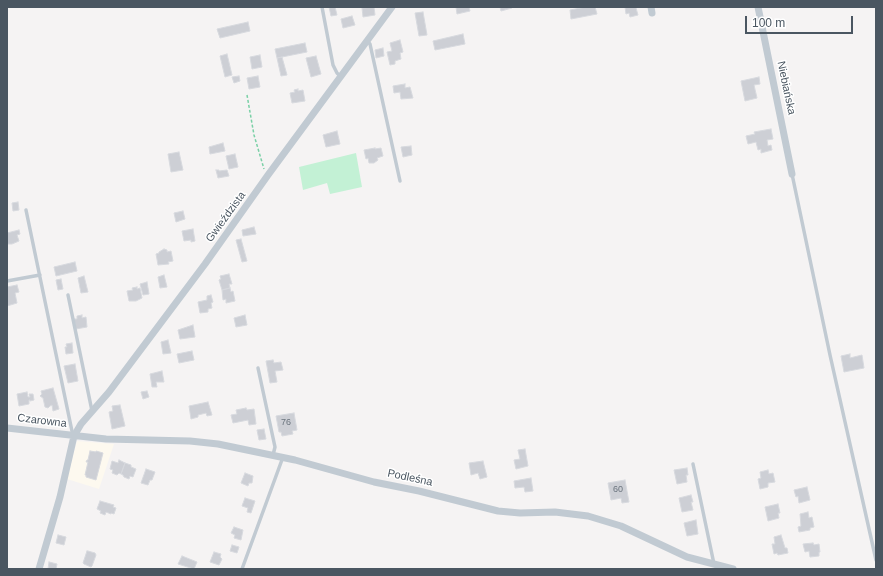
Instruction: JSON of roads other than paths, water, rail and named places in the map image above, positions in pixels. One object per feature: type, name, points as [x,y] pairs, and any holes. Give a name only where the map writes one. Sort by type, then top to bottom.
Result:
[{"type":"street","name":"Gwieździsta","points":[[74,436],[81,424],[109,392],[205,264],[268,175],[368,42],[392,7]]},
{"type":"street","name":"Niebiańska","points":[[758,7],[792,174]]},
{"type":"street","name":"Czarowna","points":[[7,428],[74,436]]},
{"type":"street","name":"Podleśna","points":[[74,436],[127,440],[190,441],[218,444],[283,457],[374,482],[419,491],[498,511],[520,513],[554,512],[588,516],[621,526],[687,557],[734,569]]},
{"type":"street","points":[[39,569],[60,497],[74,436]]},
{"type":"lane","points":[[322,7],[333,65],[341,77]]},
{"type":"lane","points":[[368,42],[370,44],[400,181]]},
{"type":"lane","points":[[792,174],[830,355],[876,560]]},
{"type":"lane","points":[[26,210],[74,436]]},
{"type":"lane","points":[[7,280],[40,274]]},
{"type":"lane","points":[[68,294],[92,412]]},
{"type":"lane","points":[[258,368],[274,447],[272,455]]},
{"type":"lane","points":[[242,569],[283,457]]},
{"type":"lane","points":[[693,464],[715,565]]}]
